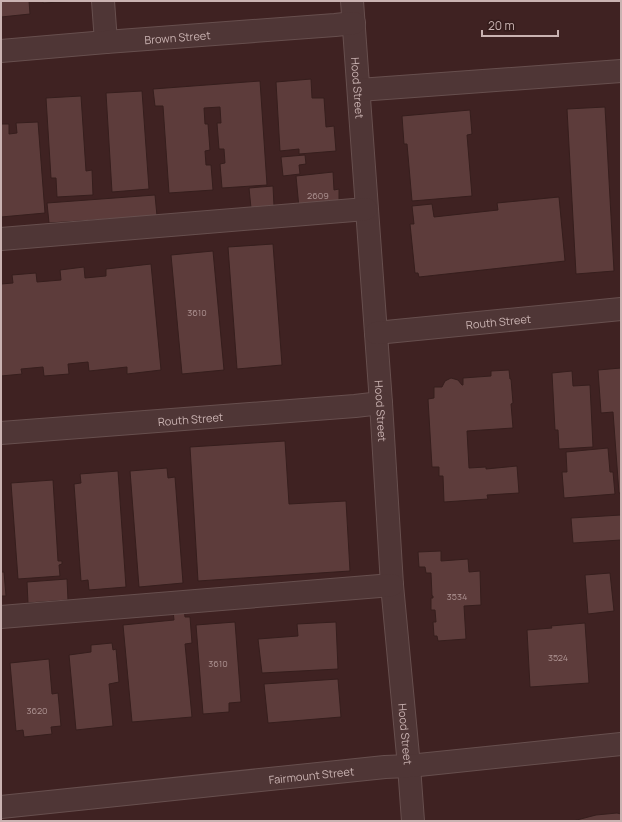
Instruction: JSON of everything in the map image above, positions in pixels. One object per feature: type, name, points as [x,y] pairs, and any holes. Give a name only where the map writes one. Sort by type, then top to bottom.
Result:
[{"type":"street","points":[[103,1],[106,42]]},
{"type":"street","name":"Hood Street","points":[[352,1],[381,404],[392,584],[413,821]]},
{"type":"street","name":"Brown Street","points":[[1,51],[354,23]]},
{"type":"street","points":[[359,90],[621,71]]},
{"type":"street","points":[[1,239],[366,208]]},
{"type":"street","name":"Routh Street","points":[[376,334],[621,309]]},
{"type":"street","name":"Routh Street","points":[[1,433],[381,404]]},
{"type":"street","points":[[1,617],[392,584]]},
{"type":"street","name":"Fairmount Street","points":[[1,807],[621,744]]},
{"type":"building","points":[[1,1],[29,1],[30,14],[1,17]]},
{"type":"building","points":[[43,1],[77,1],[43,3]]},
{"type":"building","points":[[311,79],[312,98],[324,98],[326,127],[334,126],[336,151],[299,154],[299,149],[280,151],[276,82]]},
{"type":"building","points":[[260,81],[267,185],[222,188],[220,164],[225,163],[224,149],[219,149],[217,123],[221,123],[220,107],[204,108],[205,124],[208,124],[210,150],[205,151],[206,165],[211,165],[213,190],[169,193],[163,106],[155,106],[153,89]]},
{"type":"building","points":[[142,91],[149,189],[112,192],[106,93]]},
{"type":"building","points":[[81,96],[86,171],[92,170],[93,195],[57,197],[56,178],[51,178],[46,98]]},
{"type":"building","points":[[605,107],[614,271],[576,274],[567,109]]},
{"type":"building","points":[[470,110],[472,134],[467,135],[472,196],[412,201],[407,144],[404,144],[402,116]]},
{"type":"building","points":[[38,122],[45,213],[1,217],[1,124],[9,124],[9,134],[17,133],[16,123]]},
{"type":"building","points":[[305,155],[306,164],[299,165],[300,174],[283,176],[281,157]]},
{"type":"building","points":[[333,172],[334,190],[339,189],[339,201],[299,208],[296,176]]},
{"type":"building","points":[[273,186],[274,206],[251,208],[249,188]]},
{"type":"building","points":[[155,195],[157,216],[49,223],[47,203]]},
{"type":"building","points":[[559,197],[565,261],[419,277],[418,273],[415,273],[410,224],[414,224],[412,206],[432,204],[434,217],[498,210],[497,203]]},
{"type":"building","points":[[273,244],[282,365],[237,369],[228,247]]},
{"type":"building","points":[[213,251],[224,370],[182,374],[171,255]]},
{"type":"building","points":[[151,264],[161,370],[127,374],[127,367],[89,371],[88,362],[68,364],[69,374],[44,376],[43,367],[21,369],[22,374],[1,376],[1,284],[13,283],[12,275],[36,273],[37,282],[61,280],[60,270],[84,267],[85,278],[106,276],[106,269]]},
{"type":"building","points":[[621,368],[621,493],[619,493],[613,412],[601,413],[598,370]]},
{"type":"building","points":[[509,370],[513,403],[511,404],[513,428],[467,431],[469,468],[486,467],[486,469],[517,466],[519,493],[487,495],[488,499],[444,502],[443,476],[439,476],[439,467],[432,467],[428,399],[434,398],[434,387],[442,387],[445,381],[451,378],[458,380],[463,385],[463,378],[491,376],[491,371]]},
{"type":"building","points":[[572,371],[573,386],[590,385],[593,447],[559,449],[558,430],[555,430],[552,373]]},
{"type":"building","points":[[285,441],[289,504],[346,501],[350,571],[198,581],[190,447]]},
{"type":"building","points":[[608,448],[610,472],[613,472],[615,494],[564,498],[562,472],[567,472],[566,452]]},
{"type":"building","points":[[167,468],[168,478],[175,477],[183,583],[139,587],[130,471]]},
{"type":"building","points":[[118,471],[126,587],[89,590],[88,580],[81,581],[74,484],[81,483],[80,474]]},
{"type":"building","points":[[53,480],[58,561],[62,561],[62,564],[59,565],[60,576],[18,579],[11,483]]},
{"type":"building","points":[[621,515],[621,540],[573,543],[571,518]]},
{"type":"building","points":[[441,551],[441,561],[468,559],[469,572],[480,571],[481,605],[464,606],[466,639],[438,641],[437,636],[434,636],[433,622],[436,622],[435,610],[431,610],[431,598],[433,598],[433,596],[431,573],[426,573],[425,567],[419,567],[418,552]]},
{"type":"building","points":[[1,572],[4,572],[6,596],[1,596]]},
{"type":"building","points":[[610,573],[614,611],[588,614],[585,575]]},
{"type":"building","points":[[67,579],[68,600],[28,603],[27,582]]},
{"type":"building","points":[[184,609],[185,617],[190,617],[192,643],[185,644],[192,717],[132,722],[123,625],[174,620],[173,610]]},
{"type":"building","points":[[235,622],[241,702],[229,703],[229,712],[203,714],[196,625]]},
{"type":"building","points":[[336,622],[338,669],[262,673],[258,639],[298,636],[297,624]]},
{"type":"building","points":[[585,623],[589,683],[530,687],[527,630]]},
{"type":"building","points":[[112,643],[113,650],[116,649],[119,682],[109,684],[113,726],[76,730],[69,655],[91,652],[91,645]]},
{"type":"building","points":[[49,659],[52,694],[58,693],[61,726],[51,727],[52,734],[24,737],[23,730],[16,731],[10,663]]},
{"type":"building","points":[[338,679],[341,717],[268,723],[264,684]]},
{"type":"building","points":[[621,814],[621,821],[573,821],[596,815]]}]
